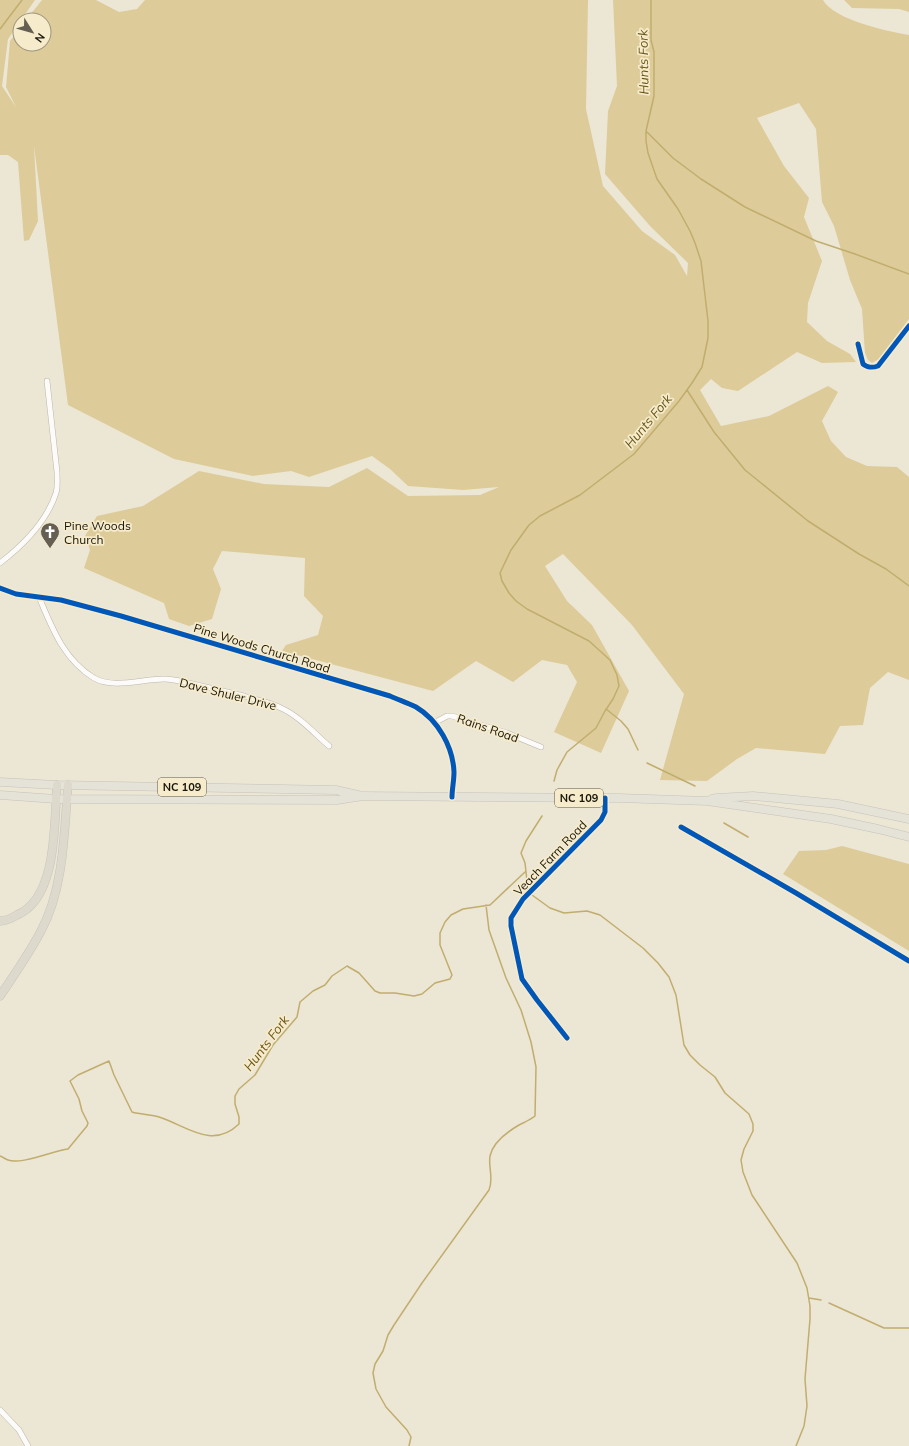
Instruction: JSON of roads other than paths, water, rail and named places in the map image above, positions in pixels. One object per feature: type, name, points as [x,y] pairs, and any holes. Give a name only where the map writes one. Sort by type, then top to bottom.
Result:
[{"type":"highway","points":[[0,921],[5,921],[23,913],[34,903],[44,887],[51,864],[57,785]]},
{"type":"highway","points":[[0,996],[20,967],[42,930],[54,896],[61,864],[68,785]]},
{"type":"main road","name":"NC 109","points":[[0,782],[57,785],[336,790],[363,796]]},
{"type":"main road","name":"NC 109","points":[[0,795],[56,799],[337,800],[363,796],[605,798],[707,801],[831,819],[909,837]]},
{"type":"main road","name":"NC 109","points":[[707,801],[718,798],[753,796],[838,804],[909,819]]},
{"type":"street","points":[[858,344],[863,364],[867,367],[874,368],[881,364],[909,326]]},
{"type":"street","points":[[0,563],[21,545],[34,530],[48,511],[56,493],[58,483],[47,381]]},
{"type":"street","name":"Pine Woods Church Road","points":[[0,588],[16,594],[61,600],[123,617],[390,696],[416,707],[426,714],[447,741],[452,756],[454,773],[452,797]]},
{"type":"street","name":"Dave Shuler Drive","points":[[40,597],[52,629],[61,646],[79,666],[95,679],[111,682],[163,679],[219,690],[262,701],[292,714],[329,746]]},
{"type":"street","name":"Rains Road","points":[[434,723],[447,716],[452,716],[507,733],[541,747]]},
{"type":"street","name":"Veach Farm Road","points":[[567,1038],[522,979],[511,926],[511,918],[523,899],[601,820],[605,812],[605,798]]},
{"type":"street","points":[[681,827],[796,893],[909,961]]},
{"type":"street","points":[[0,1410],[19,1430],[28,1446]]},
{"type":"waterway","points":[[0,29],[22,0]]},
{"type":"waterway","name":"Hunts Fork","points":[[554,781],[557,770],[567,752],[596,728],[619,686],[617,675],[610,660],[589,641],[527,609],[516,601],[502,581],[500,573],[511,550],[529,525],[540,516],[580,495],[634,454],[679,401],[692,383],[702,367],[708,338],[708,321],[701,261],[690,231],[678,209],[657,179],[648,153],[646,131],[654,96],[654,52],[651,40],[651,0]]},
{"type":"waterway","points":[[647,132],[673,158],[701,179],[745,207],[816,241],[909,274]]},
{"type":"waterway","points":[[687,390],[714,432],[745,470],[808,521],[859,554],[886,569],[909,586]]},
{"type":"waterway","points":[[606,709],[621,721],[628,729],[638,750]]},
{"type":"waterway","points":[[647,763],[695,786]]},
{"type":"waterway","name":"Hunts Fork","points":[[528,890],[525,863],[521,853],[526,841],[542,816]]},
{"type":"waterway","points":[[724,823],[748,837]]},
{"type":"waterway","name":"Hunts Fork","points":[[0,1156],[8,1160],[21,1161],[68,1149],[88,1123],[70,1081],[78,1075],[109,1061],[132,1112],[159,1117],[191,1131],[210,1136],[220,1135],[229,1131],[239,1124],[235,1096],[239,1089],[255,1075],[273,1045],[297,1017],[300,1002],[313,991],[325,985],[332,976],[347,966],[359,973],[375,991],[380,993],[395,993],[414,996],[422,994],[435,983],[450,979],[452,975],[440,945],[440,933],[445,922],[451,915],[463,909],[490,905],[525,872]]},
{"type":"waterway","points":[[532,895],[550,908],[564,913],[587,911],[600,915],[643,948],[658,963],[669,977],[676,995],[684,1045],[690,1055],[715,1077],[725,1093],[749,1114],[753,1124],[753,1131],[744,1149],[741,1160],[743,1172],[752,1195],[797,1263],[807,1288],[810,1306],[805,1379],[807,1406],[804,1426],[796,1446]]},
{"type":"waterway","points":[[409,1446],[411,1437],[407,1430],[386,1407],[376,1389],[373,1373],[375,1364],[383,1351],[388,1335],[394,1325],[422,1283],[489,1190],[491,1181],[490,1156],[494,1146],[510,1131],[535,1116],[536,1067],[531,1042],[521,1010],[506,978],[489,930],[486,905]]},
{"type":"waterway","points":[[809,1298],[821,1300]]},
{"type":"waterway","points":[[829,1303],[884,1328],[909,1328]]},
{"type":"place","name":"Pine Woods Church","points":[[50,549]]}]
